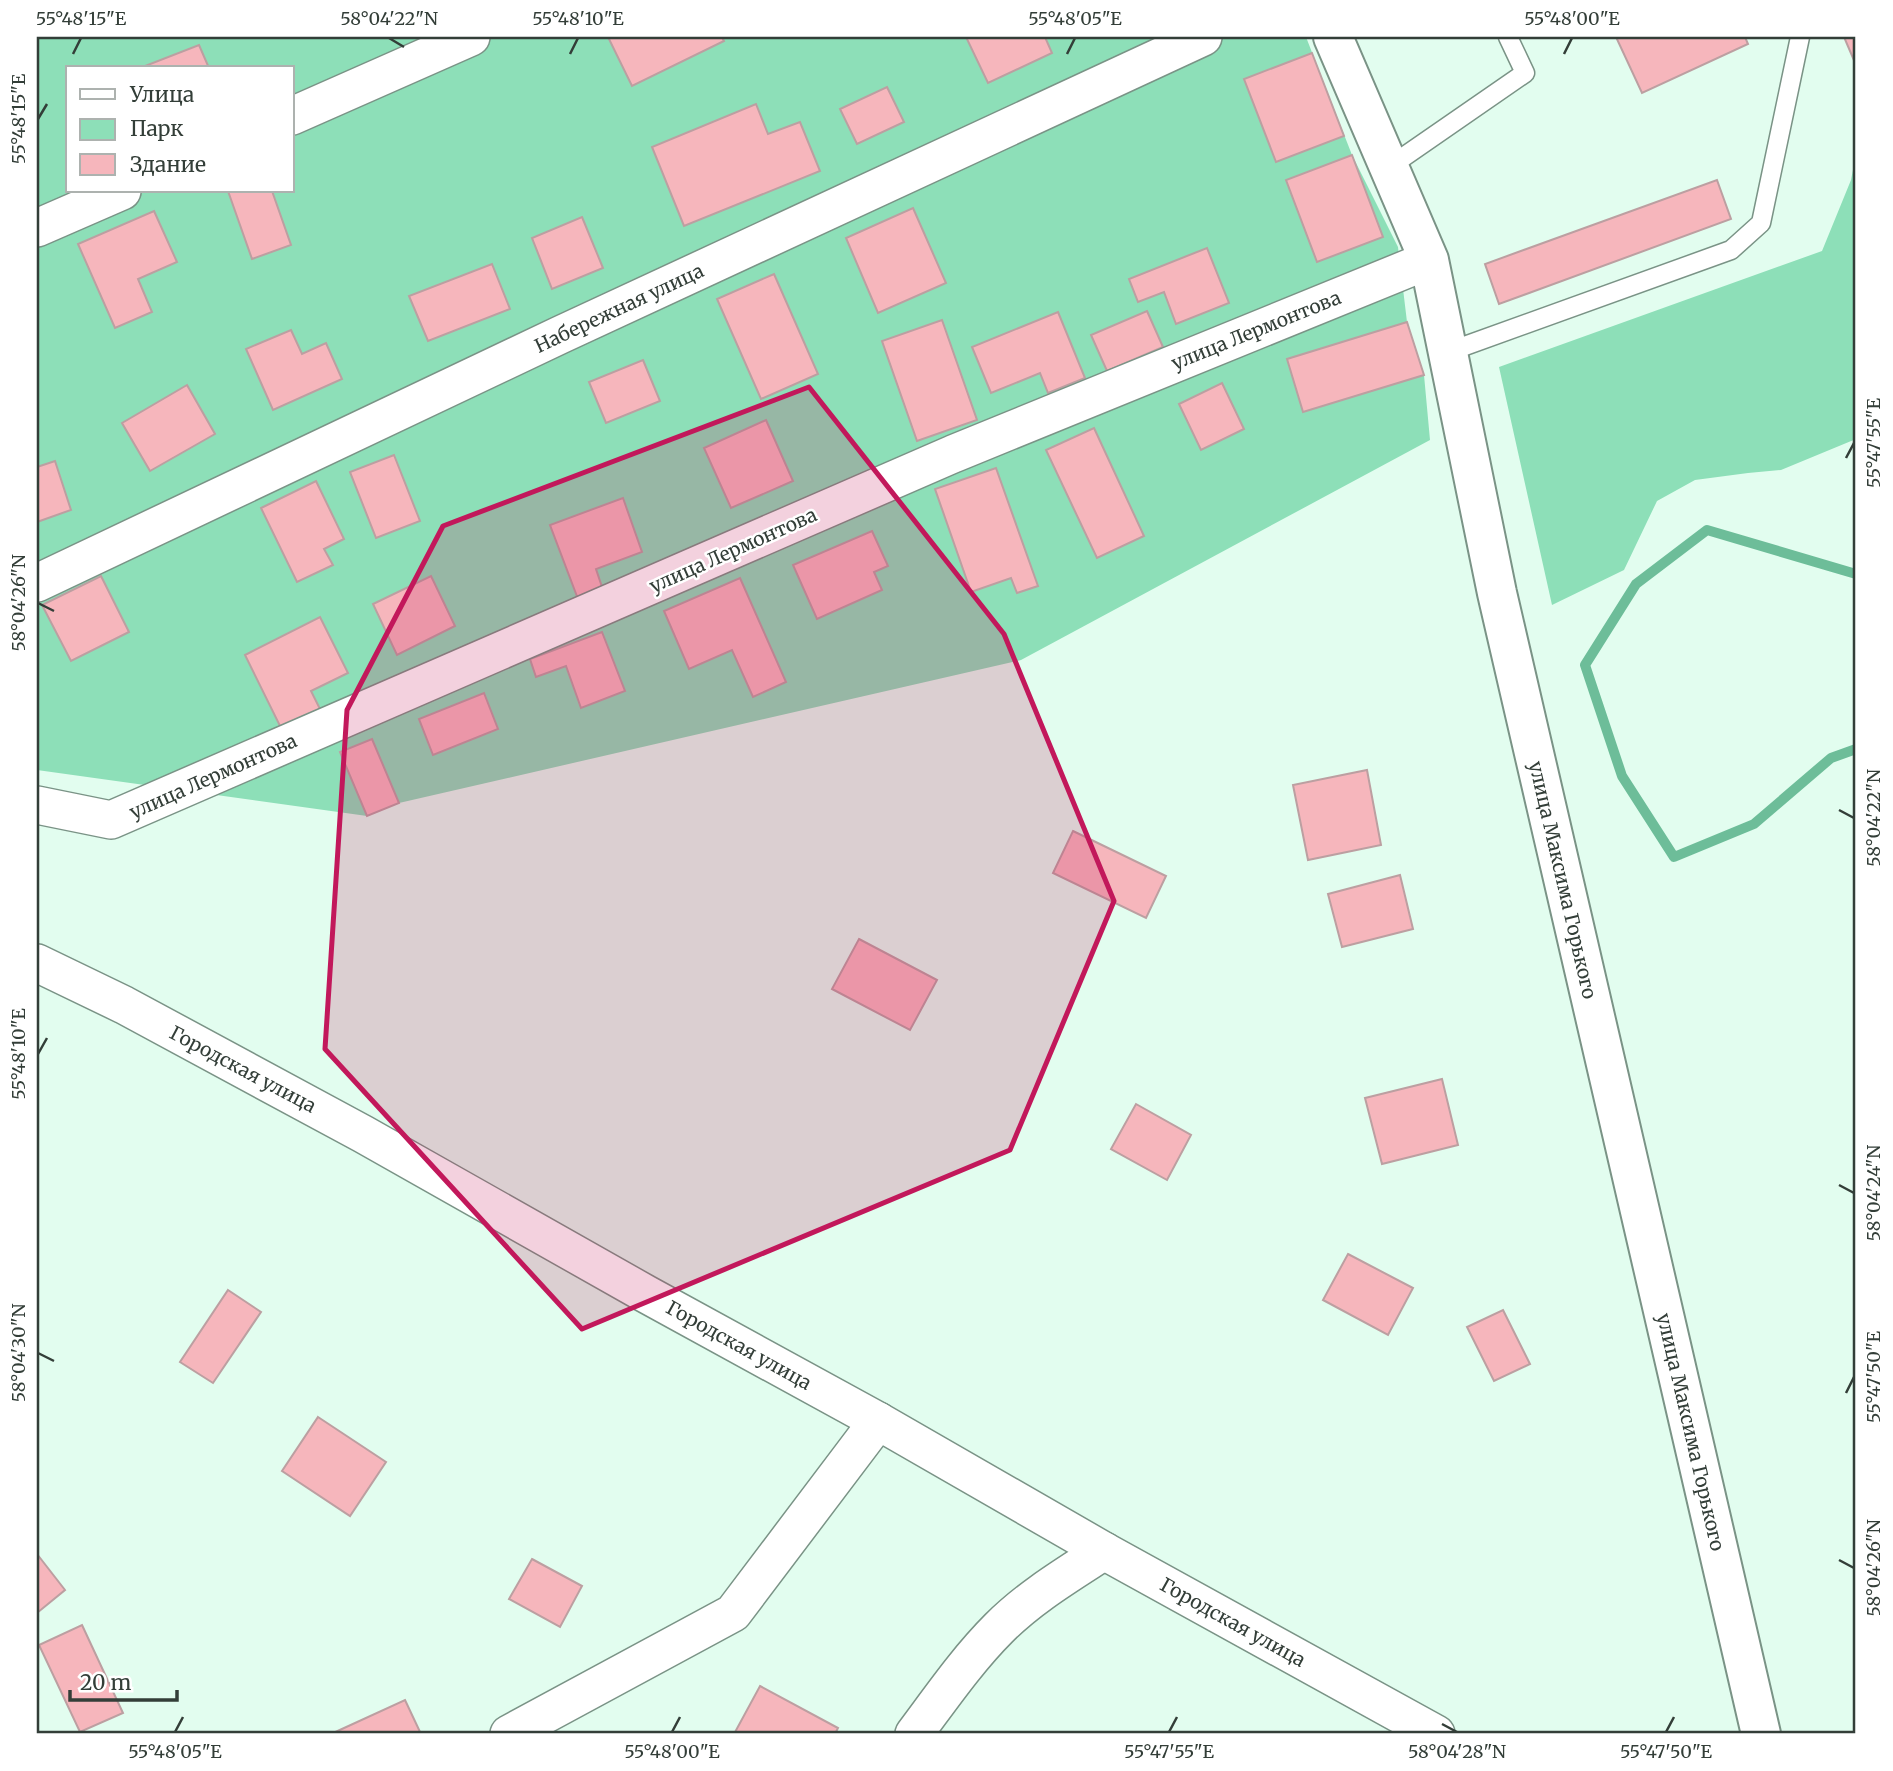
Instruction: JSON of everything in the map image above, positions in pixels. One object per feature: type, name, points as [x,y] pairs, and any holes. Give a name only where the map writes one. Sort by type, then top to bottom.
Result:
[{"type":"street","name":"Набережная улица","points":[[37,583],[573,329],[1203,37]]},
{"type":"street","name":"улица Максима Горького","points":[[1333,37],[1429,260],[1497,593],[1761,1734]]},
{"type":"street","points":[[294,115],[451,41]]},
{"type":"street","points":[[37,228],[120,192]]},
{"type":"street","name":"улица Лермонтова","points":[[37,805],[111,820],[953,454],[1429,260]]},
{"type":"street","name":"Городская улица","points":[[37,963],[124,1005],[428,1170],[878,1421],[1104,1551],[1436,1734]]},
{"type":"street","points":[[509,1734],[733,1613],[878,1421]]},
{"type":"street","points":[[914,1734],[998,1629],[1043,1590],[1104,1551]]},
{"type":"lane","points":[[1389,167],[1525,73],[1508,37]]},
{"type":"lane","points":[[1448,352],[1731,250],[1761,223],[1800,37]]},
{"type":"highlighted area","points":[[809,387],[1004,634],[1114,901],[1010,1150],[582,1329],[325,1049],[347,710],[443,526]]},
{"type":"green space","points":[[37,37],[1306,37],[1352,155],[1398,247],[1407,322],[1424,375],[1430,440],[1021,660],[399,803],[367,816],[37,770]]},
{"type":"green space","points":[[1856,154],[1856,439],[1781,470],[1695,480],[1657,501],[1624,570],[1552,605],[1499,367],[1822,251],[1851,180]]},
{"type":"building","points":[[608,37],[722,37],[724,41],[632,86]]},
{"type":"building","points":[[966,37],[1045,37],[1052,53],[988,83]]},
{"type":"building","points":[[1616,37],[1745,37],[1748,44],[1642,93]]},
{"type":"building","points":[[1844,37],[1856,37],[1856,65]]},
{"type":"building","points":[[199,45],[208,66],[145,66]]},
{"type":"building","points":[[1312,53],[1344,136],[1276,162],[1244,79]]},
{"type":"building","points":[[887,87],[904,122],[857,144],[840,109]]},
{"type":"building","points":[[756,104],[768,134],[800,122],[820,171],[684,226],[652,147]]},
{"type":"building","points":[[1352,155],[1383,237],[1317,262],[1286,180]]},
{"type":"building","points":[[1717,180],[1731,219],[1499,304],[1485,264]]},
{"type":"building","points":[[228,192],[272,192],[291,245],[252,259]]},
{"type":"building","points":[[913,208],[946,283],[878,313],[846,238]]},
{"type":"building","points":[[154,211],[177,262],[138,279],[152,312],[115,328],[78,244]]},
{"type":"building","points":[[582,217],[603,268],[552,289],[532,238]]},
{"type":"building","points":[[1207,248],[1229,303],[1176,324],[1164,292],[1138,302],[1129,279]]},
{"type":"building","points":[[492,264],[510,309],[428,341],[409,296]]},
{"type":"building","points":[[774,274],[818,374],[761,399],[717,299]]},
{"type":"building","points":[[1147,311],[1163,347],[1107,371],[1091,335]]},
{"type":"building","points":[[1058,312],[1085,378],[1048,393],[1040,373],[991,393],[972,347]]},
{"type":"building","points":[[942,320],[977,420],[917,441],[882,341]]},
{"type":"building","points":[[1407,322],[1424,375],[1303,412],[1287,359]]},
{"type":"building","points":[[291,330],[302,354],[326,343],[342,379],[273,410],[246,349]]},
{"type":"building","points":[[643,360],[660,401],[606,423],[589,382]]},
{"type":"building","points":[[1222,383],[1244,429],[1201,450],[1179,404]]},
{"type":"building","points":[[187,385],[215,434],[150,471],[122,423]]},
{"type":"building","points":[[766,420],[793,481],[731,508],[704,448]]},
{"type":"building","points":[[1094,428],[1144,536],[1097,558],[1046,450]]},
{"type":"building","points":[[394,455],[420,521],[376,538],[350,472]]},
{"type":"building","points":[[55,461],[71,510],[37,522],[37,467]]},
{"type":"building","points":[[996,468],[1038,586],[1017,593],[1011,578],[971,592],[935,489]]},
{"type":"building","points":[[316,481],[344,539],[324,549],[333,565],[297,582],[261,508]]},
{"type":"building","points":[[623,498],[642,552],[596,569],[603,590],[578,599],[550,525]]},
{"type":"building","points":[[872,531],[888,566],[874,572],[882,590],[817,619],[793,565]]},
{"type":"building","points":[[101,576],[129,632],[71,661],[42,605]]},
{"type":"building","points":[[431,576],[455,626],[397,655],[373,604]]},
{"type":"building","points":[[740,578],[786,682],[753,697],[732,650],[689,669],[664,611]]},
{"type":"building","points":[[320,617],[348,673],[311,691],[320,709],[281,728],[245,655]]},
{"type":"building","points":[[602,632],[625,691],[581,708],[566,666],[536,677],[530,659]]},
{"type":"building","points":[[484,693],[498,729],[433,755],[419,719]]},
{"type":"building","points":[[372,739],[399,803],[367,816],[340,752]]},
{"type":"building","points":[[1367,770],[1381,845],[1308,860],[1293,785]]},
{"type":"building","points":[[1073,831],[1166,876],[1146,918],[1053,873]]},
{"type":"building","points":[[1400,875],[1413,929],[1342,947],[1328,894]]},
{"type":"building","points":[[859,939],[937,980],[910,1030],[832,989]]},
{"type":"building","points":[[1442,1079],[1458,1145],[1382,1164],[1365,1098]]},
{"type":"building","points":[[1136,1104],[1191,1135],[1167,1180],[1111,1149]]},
{"type":"building","points":[[1348,1254],[1413,1288],[1388,1335],[1323,1300]]},
{"type":"building","points":[[228,1290],[261,1312],[213,1383],[180,1362]]},
{"type":"building","points":[[1503,1310],[1530,1364],[1494,1381],[1467,1327]]},
{"type":"building","points":[[318,1417],[386,1462],[350,1516],[282,1471]]},
{"type":"building","points":[[37,1554],[65,1590],[37,1613]]},
{"type":"building","points":[[532,1559],[582,1586],[560,1627],[509,1599]]},
{"type":"building","points":[[82,1625],[123,1713],[80,1732],[39,1645]]},
{"type":"building","points":[[760,1686],[838,1728],[835,1734],[734,1734]]},
{"type":"building","points":[[405,1700],[421,1734],[331,1734]]},
{"type":"waterway","points":[[1856,574],[1707,530],[1636,584],[1585,665],[1622,776],[1674,857],[1754,824],[1831,758],[1856,749]]}]
